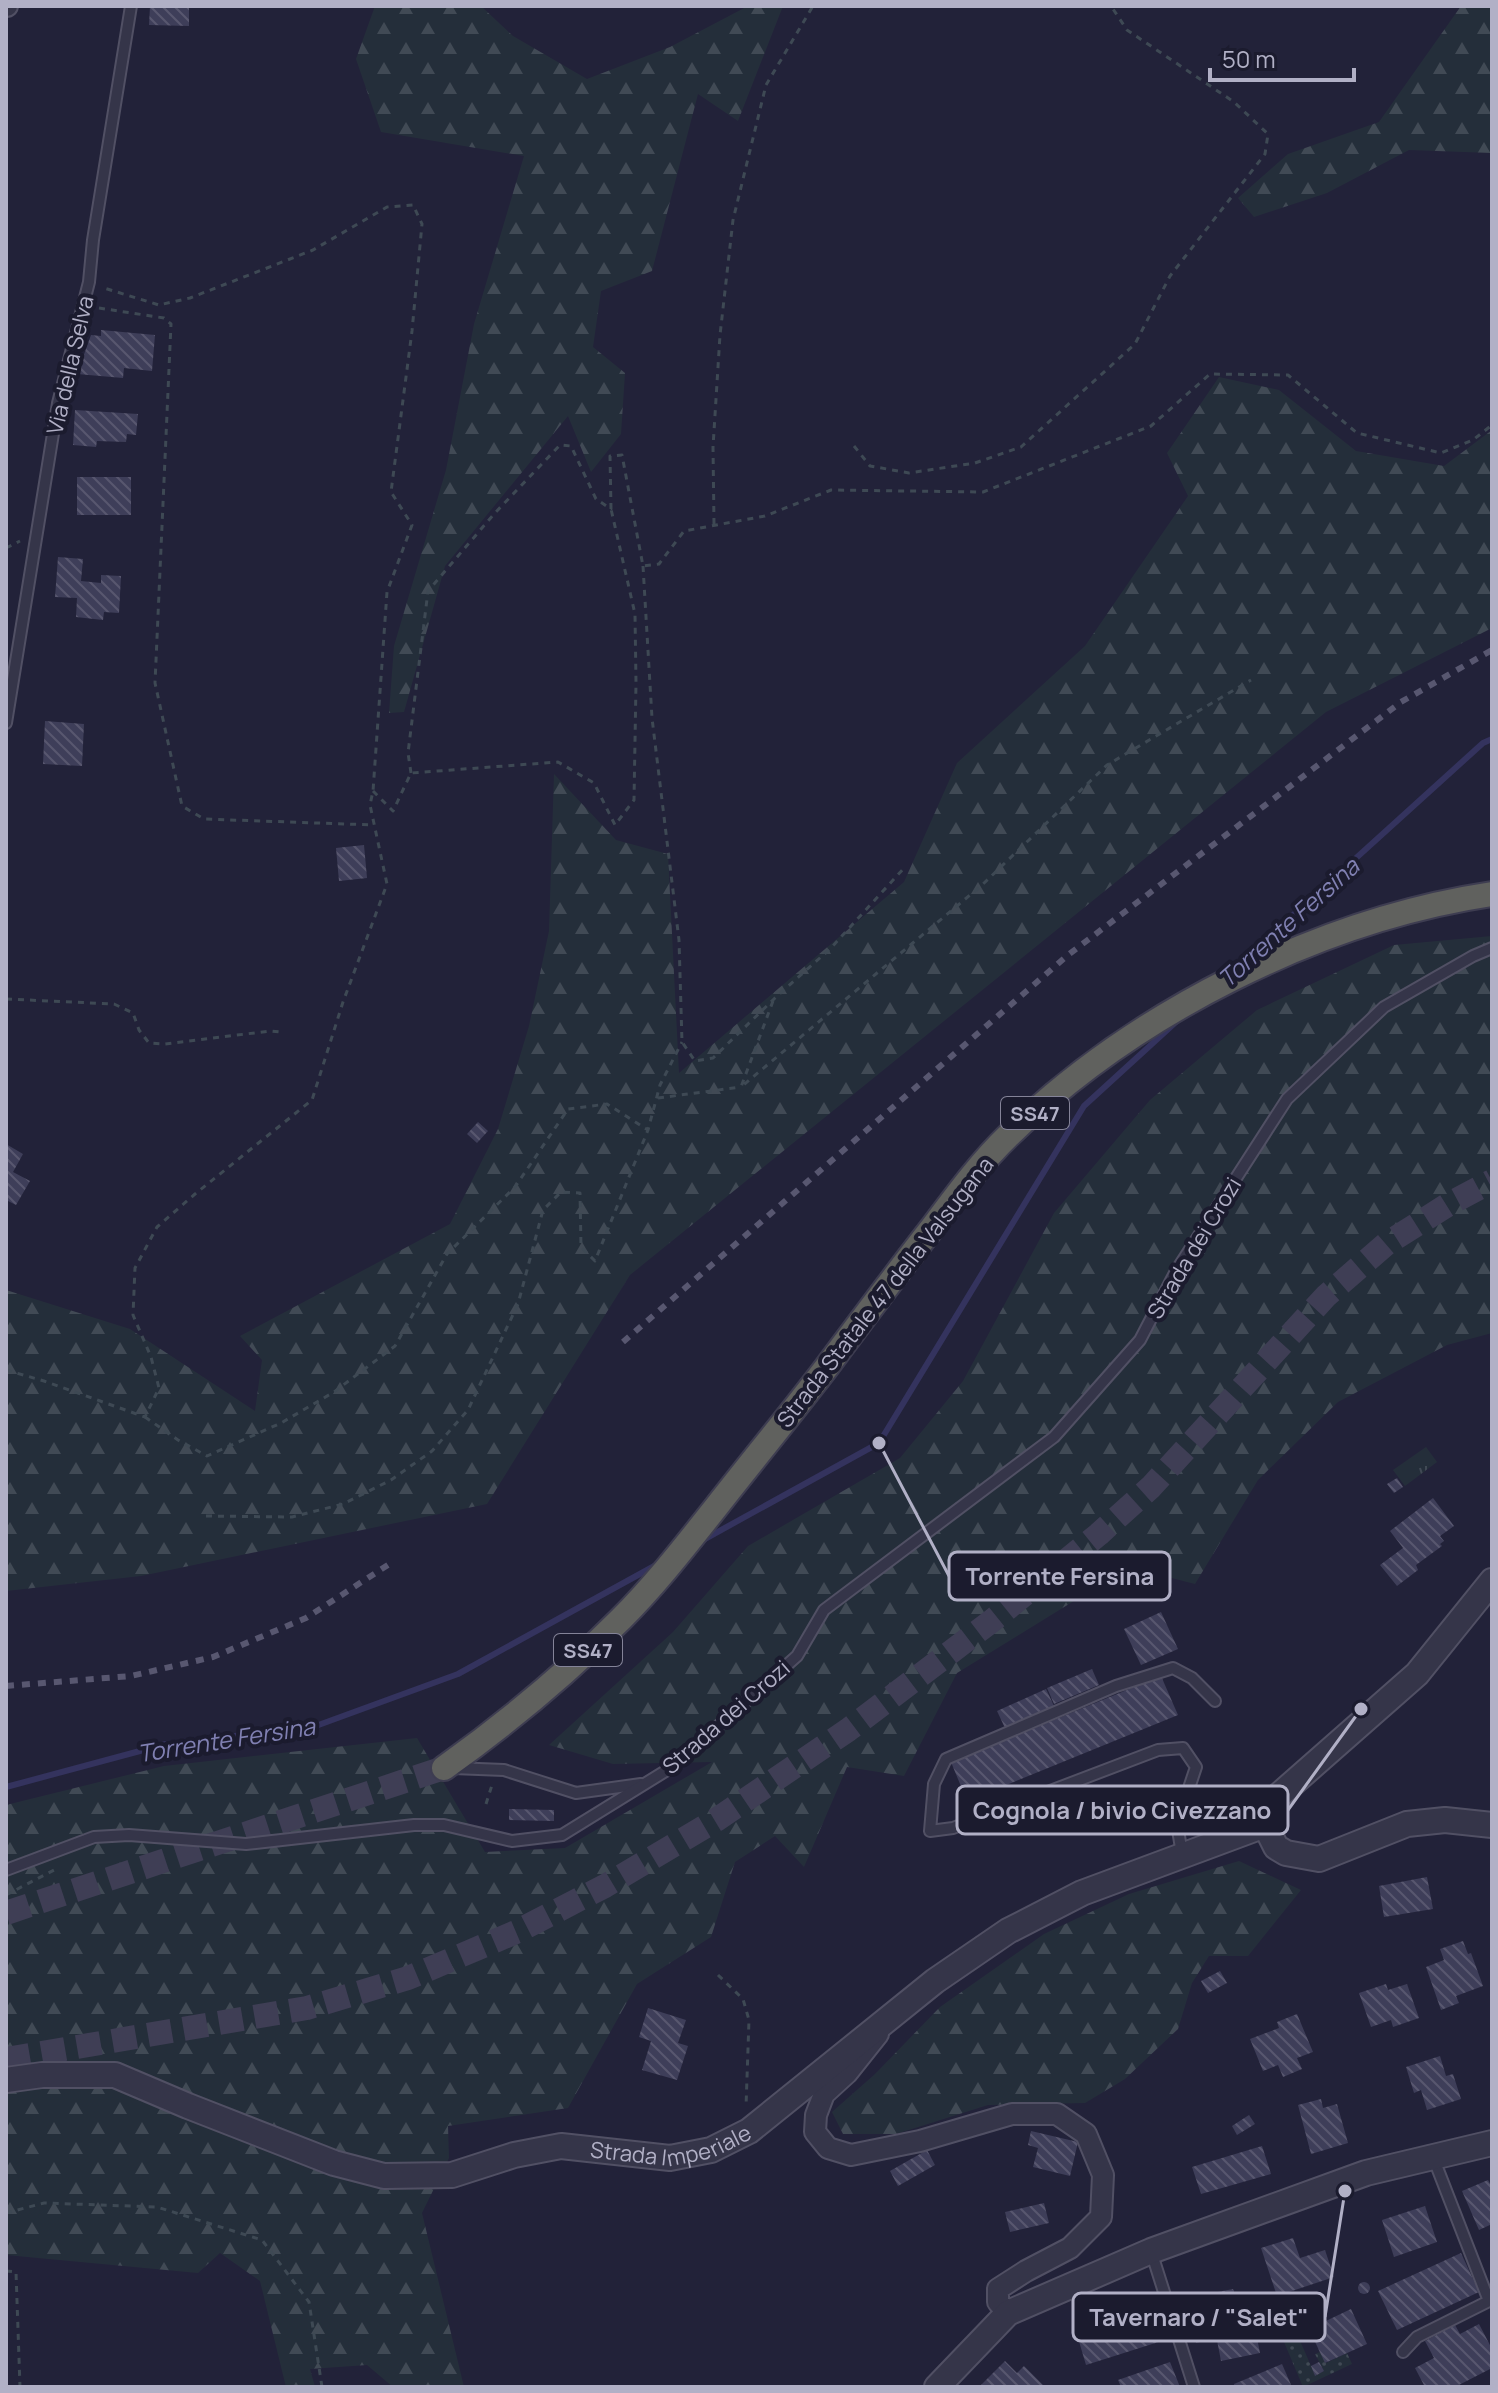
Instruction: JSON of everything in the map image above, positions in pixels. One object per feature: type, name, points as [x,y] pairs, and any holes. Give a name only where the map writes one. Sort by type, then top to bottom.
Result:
[{"type":"highway","name":"Strada Statale 47 della Valsugana","points":[[444,1768],[540,1694],[622,1618],[669,1566],[808,1392],[964,1186],[1007,1136],[1055,1095],[1153,1022],[1258,966],[1307,945],[1370,924],[1437,904],[1492,894]]},
{"type":"street","points":[[1492,1581],[1417,1674],[1276,1798],[1265,1825],[1276,1847],[1286,1853],[1319,1859],[1407,1824],[1445,1820],[1492,1825]]},
{"type":"street","name":"Strada Imperiale","points":[[6,2080],[42,2075],[115,2075],[334,2163],[384,2176],[452,2175],[514,2155],[561,2146],[670,2158],[711,2150],[749,2131],[935,1981],[1008,1931],[1082,1893],[1265,1825]]},
{"type":"street","points":[[891,2016],[847,2073],[824,2094],[816,2115],[815,2132],[828,2148],[851,2155],[920,2141],[1012,2114],[1057,2114],[1086,2134],[1103,2175],[1101,2217],[1070,2248],[998,2289],[998,2302],[1008,2313]]},
{"type":"street","points":[[937,2387],[1008,2313],[1151,2251],[1366,2173],[1492,2143]]},
{"type":"lane","name":"Via della Selva","points":[[6,723],[58,403],[89,282],[131,6]]},
{"type":"lane","name":"Strada dei Crozi","points":[[6,1870],[94,1837],[129,1835],[246,1844],[414,1825],[444,1825],[512,1841],[562,1835],[672,1767],[797,1656],[824,1610],[1054,1437],[1140,1340],[1176,1271],[1287,1099],[1384,1007],[1492,948]]},
{"type":"lane","points":[[1182,1856],[1177,1824],[1196,1767],[1183,1748],[1158,1750],[953,1828],[930,1831],[934,1784],[946,1759],[1116,1686],[1173,1668],[1192,1678],[1215,1701]]},
{"type":"lane","points":[[444,1768],[497,1770],[576,1793],[646,1783]]},
{"type":"lane","points":[[1403,2352],[1417,2337],[1491,2300],[1432,2156]]},
{"type":"lane","points":[[1151,2251],[1194,2387]]},
{"type":"path","points":[[714,525],[713,447],[720,335],[733,220],[766,85],[813,6]]},
{"type":"path","points":[[854,446],[870,466],[909,473],[975,463],[1021,447],[1135,344],[1170,276],[1265,154],[1268,134],[1234,102],[1127,30],[1111,6]]},
{"type":"path","points":[[89,282],[159,305],[190,298],[313,250],[387,207],[413,205],[422,224],[391,492],[412,525],[387,592],[370,805],[387,884],[343,1002],[312,1100],[157,1227],[135,1268],[133,1315],[151,1357],[159,1388],[145,1417]]},
{"type":"path","points":[[82,306],[164,318],[171,324],[155,683],[182,806],[204,819],[374,825]]},
{"type":"path","points":[[643,566],[659,564],[684,531],[765,516],[831,490],[983,492],[1151,426],[1210,374],[1288,375],[1357,433],[1441,453],[1473,440],[1492,425]]},
{"type":"path","points":[[373,791],[393,811],[411,773],[408,753],[428,591],[494,514],[560,445],[571,446],[596,499],[611,509]]},
{"type":"path","points":[[206,1516],[292,1517],[343,1504],[391,1480],[432,1451],[468,1410],[518,1304],[543,1210],[561,1192],[580,1193],[581,1247],[595,1261],[648,1130],[660,1085],[682,1042],[679,940],[652,718],[643,566],[622,455],[610,456],[611,509],[635,614],[634,800],[615,825],[594,783],[558,762],[411,773]]},
{"type":"path","points":[[656,1098],[741,1087],[982,885],[1107,765],[1251,680]]},
{"type":"path","points":[[682,1042],[695,1061],[713,1058],[830,949],[905,867]]},
{"type":"path","points":[[741,1087],[775,998]]},
{"type":"path","points":[[6,999],[114,1004],[133,1013],[139,1030],[149,1043],[280,1032]]},
{"type":"path","points":[[6,1370],[145,1417],[207,1456],[281,1423],[334,1392],[395,1346],[447,1254],[515,1187],[568,1109],[607,1104],[648,1130]]},
{"type":"path","points":[[486,1804],[497,1770]]},
{"type":"path","points":[[6,1895],[56,1869]]},
{"type":"path","points":[[718,1975],[743,1999],[749,2020],[745,2097],[749,2131]]},
{"type":"path","points":[[6,2213],[44,2203],[157,2207],[262,2240],[309,2302],[322,2387]]},
{"type":"path","points":[[6,2271],[16,2272],[20,2387]]},
{"type":"green space","points":[[375,6],[481,6],[513,36],[587,79],[670,47],[748,6],[783,6],[738,121],[698,94],[652,271],[601,291],[593,347],[625,373],[621,434],[591,472],[568,416],[445,566],[404,712],[389,713],[394,646],[446,470],[474,324],[524,156],[381,132],[356,59]]},
{"type":"green space","points":[[1461,6],[1492,6],[1492,153],[1409,150],[1327,193],[1254,217],[1238,198],[1288,154],[1379,122]]},
{"type":"green space","points":[[1219,377],[1279,390],[1356,451],[1444,466],[1492,430],[1492,628],[1326,712],[630,1275],[487,1504],[141,1576],[6,1591],[6,1290],[130,1329],[255,1411],[262,1360],[240,1336],[450,1224],[498,1129],[529,1026],[549,931],[554,774],[616,840],[668,854],[679,1073],[904,882],[957,763],[1085,646],[1188,496],[1167,453]]},
{"type":"green space","points":[[1492,936],[1492,1333],[1447,1345],[1338,1402],[1258,1480],[1195,1584],[1129,1567],[957,1673],[904,1776],[847,1767],[804,1867],[775,1836],[735,1862],[711,1937],[637,1984],[568,2108],[448,2126],[449,2158],[422,2213],[464,2387],[393,2387],[367,2365],[310,2369],[315,2387],[286,2387],[260,2281],[220,2253],[198,2273],[6,2255],[6,1805],[164,1766],[417,1738],[485,1852],[565,1848],[712,1762],[613,1764],[549,1745],[673,1632],[748,1546],[900,1458],[963,1381],[1054,1213],[1150,1100],[1257,1010],[1394,945]]},
{"type":"green space","points":[[1426,1447],[1437,1462],[1405,1486],[1393,1470]]},
{"type":"green space","points":[[1239,1861],[1301,1890],[1248,1956],[1209,1956],[1192,1983],[1178,2029],[1125,2079],[1085,2103],[988,2105],[896,2134],[843,2134],[832,2112],[875,2074],[940,2007],[1044,1934],[1129,1894]]},
{"type":"green space","points":[[1290,2318],[1315,2375],[1324,2371],[1315,2354],[1320,2352],[1326,2363],[1347,2353],[1352,2364],[1303,2387],[1276,2323]]},
{"type":"building","points":[[150,6],[189,6],[189,26],[149,25]]},
{"type":"building","points":[[101,330],[155,335],[152,371],[124,368],[123,378],[77,374],[91,335],[101,336]]},
{"type":"building","points":[[75,410],[138,414],[136,435],[127,434],[126,442],[97,441],[96,447],[73,445]]},
{"type":"building","points":[[77,477],[131,477],[131,515],[77,515]]},
{"type":"building","points":[[58,557],[83,559],[81,581],[101,583],[101,575],[121,576],[119,613],[104,612],[103,620],[76,617],[77,598],[55,597]]},
{"type":"building","points":[[45,721],[84,724],[82,766],[43,764]]},
{"type":"building","points":[[364,845],[367,878],[339,881],[336,848]]},
{"type":"building","points":[[478,1122],[488,1131],[477,1143],[467,1134]]},
{"type":"building","points":[[6,1144],[23,1154],[13,1172],[30,1181],[16,1205],[6,1200]]},
{"type":"building","points":[[1397,1478],[1403,1487],[1394,1493],[1387,1484]]},
{"type":"building","points":[[1433,1498],[1454,1526],[1440,1536],[1444,1541],[1440,1544],[1442,1546],[1416,1565],[1418,1570],[1397,1586],[1380,1565],[1403,1548],[1390,1531]]},
{"type":"building","points":[[1161,1612],[1178,1649],[1141,1665],[1124,1629]]},
{"type":"building","points":[[1092,1669],[1099,1685],[1054,1704],[1047,1688]]},
{"type":"building","points":[[1161,1676],[1178,1715],[967,1801],[951,1762]]},
{"type":"building","points":[[1046,1689],[1054,1706],[1005,1728],[997,1711]]},
{"type":"building","points":[[509,1809],[554,1810],[554,1821],[509,1820]]},
{"type":"building","points":[[1427,1877],[1433,1909],[1384,1917],[1379,1886]]},
{"type":"building","points":[[1463,1941],[1468,1954],[1471,1953],[1483,1986],[1456,1996],[1459,2003],[1441,2010],[1426,1967],[1444,1960],[1440,1949]]},
{"type":"building","points":[[1220,1971],[1227,1983],[1208,1993],[1201,1981]]},
{"type":"building","points":[[1386,1984],[1388,1990],[1407,1984],[1419,2018],[1393,2027],[1391,2020],[1371,2027],[1359,1993]]},
{"type":"building","points":[[648,2008],[686,2020],[678,2043],[688,2046],[677,2080],[642,2070],[651,2041],[639,2037]]},
{"type":"building","points":[[1297,2014],[1313,2052],[1297,2058],[1302,2069],[1283,2077],[1278,2065],[1263,2071],[1250,2039],[1279,2028],[1277,2022]]},
{"type":"building","points":[[1440,2056],[1446,2076],[1453,2074],[1461,2099],[1427,2110],[1421,2090],[1414,2093],[1406,2067]]},
{"type":"building","points":[[1321,2099],[1323,2108],[1337,2104],[1348,2143],[1311,2154],[1298,2105]]},
{"type":"building","points":[[1249,2115],[1255,2124],[1237,2135],[1232,2126]]},
{"type":"building","points":[[1031,2131],[1078,2142],[1070,2176],[1033,2167],[1038,2148],[1028,2145]]},
{"type":"building","points":[[1262,2146],[1271,2174],[1201,2194],[1192,2167]]},
{"type":"building","points":[[927,2150],[935,2165],[898,2186],[890,2171]]},
{"type":"building","points":[[1488,2180],[1492,2187],[1492,2224],[1479,2230],[1462,2191]]},
{"type":"building","points":[[1044,2203],[1049,2223],[1010,2232],[1005,2212]]},
{"type":"building","points":[[1425,2206],[1437,2242],[1394,2257],[1382,2220]]},
{"type":"building","points":[[1293,2238],[1300,2258],[1325,2250],[1334,2277],[1277,2296],[1261,2248]]},
{"type":"building","points":[[1461,2253],[1479,2292],[1397,2330],[1378,2291]]},
{"type":"building","points":[[1364,2282],[1370,2288],[1364,2294],[1358,2288]]},
{"type":"building","points":[[1233,2289],[1240,2309],[1234,2311],[1242,2313],[1247,2335],[1256,2333],[1260,2353],[1221,2361],[1216,2335],[1213,2339],[1196,2343],[1189,2306],[1193,2305],[1192,2297]]},
{"type":"building","points":[[1148,2297],[1152,2308],[1158,2306],[1168,2339],[1086,2365],[1077,2323],[1103,2315],[1107,2328],[1118,2325],[1116,2320],[1130,2316],[1126,2304]]},
{"type":"building","points":[[1351,2309],[1367,2344],[1325,2363],[1309,2329]]},
{"type":"building","points":[[1479,2324],[1492,2349],[1492,2368],[1455,2387],[1425,2387],[1415,2368],[1434,2358],[1425,2341],[1455,2325],[1460,2334]]},
{"type":"building","points":[[1005,2361],[1017,2373],[1024,2366],[1045,2387],[979,2387]]},
{"type":"building","points":[[1170,2362],[1180,2387],[1121,2387],[1118,2380]]},
{"type":"building","points":[[1319,2362],[1324,2371],[1315,2376],[1311,2366]]},
{"type":"building","points":[[1282,2364],[1292,2387],[1235,2387],[1234,2384]]},
{"type":"waterway","name":"Torrente Fersina","points":[[1238,965],[1483,743],[1492,739]]},
{"type":"waterway","name":"Torrente Fersina","points":[[703,1540],[879,1443],[1084,1106],[1177,1021]]},
{"type":"waterway","name":"Torrente Fersina","points":[[6,1787],[166,1744],[313,1727],[458,1674],[658,1564]]},
{"type":"tunnel","points":[[6,2059],[307,2008],[408,1978],[516,1932],[605,1886],[716,1820],[848,1730],[993,1620],[1099,1534],[1151,1487],[1326,1296],[1386,1244],[1492,1181]]},
{"type":"tunnel","points":[[6,1913],[444,1768]]},
{"type":"railway","points":[[623,1342],[1068,955],[1401,702],[1492,650]]},
{"type":"railway","points":[[6,1686],[131,1676],[213,1657],[306,1618],[394,1561]]},
{"type":"place","name":"Torrente Fersina","points":[[879,1443]]},
{"type":"place","name":"Cognola / bivio Civezzano","points":[[1361,1709]]},
{"type":"place","name":"Tavernaro / \"Salet\"","points":[[1345,2191]]}]
